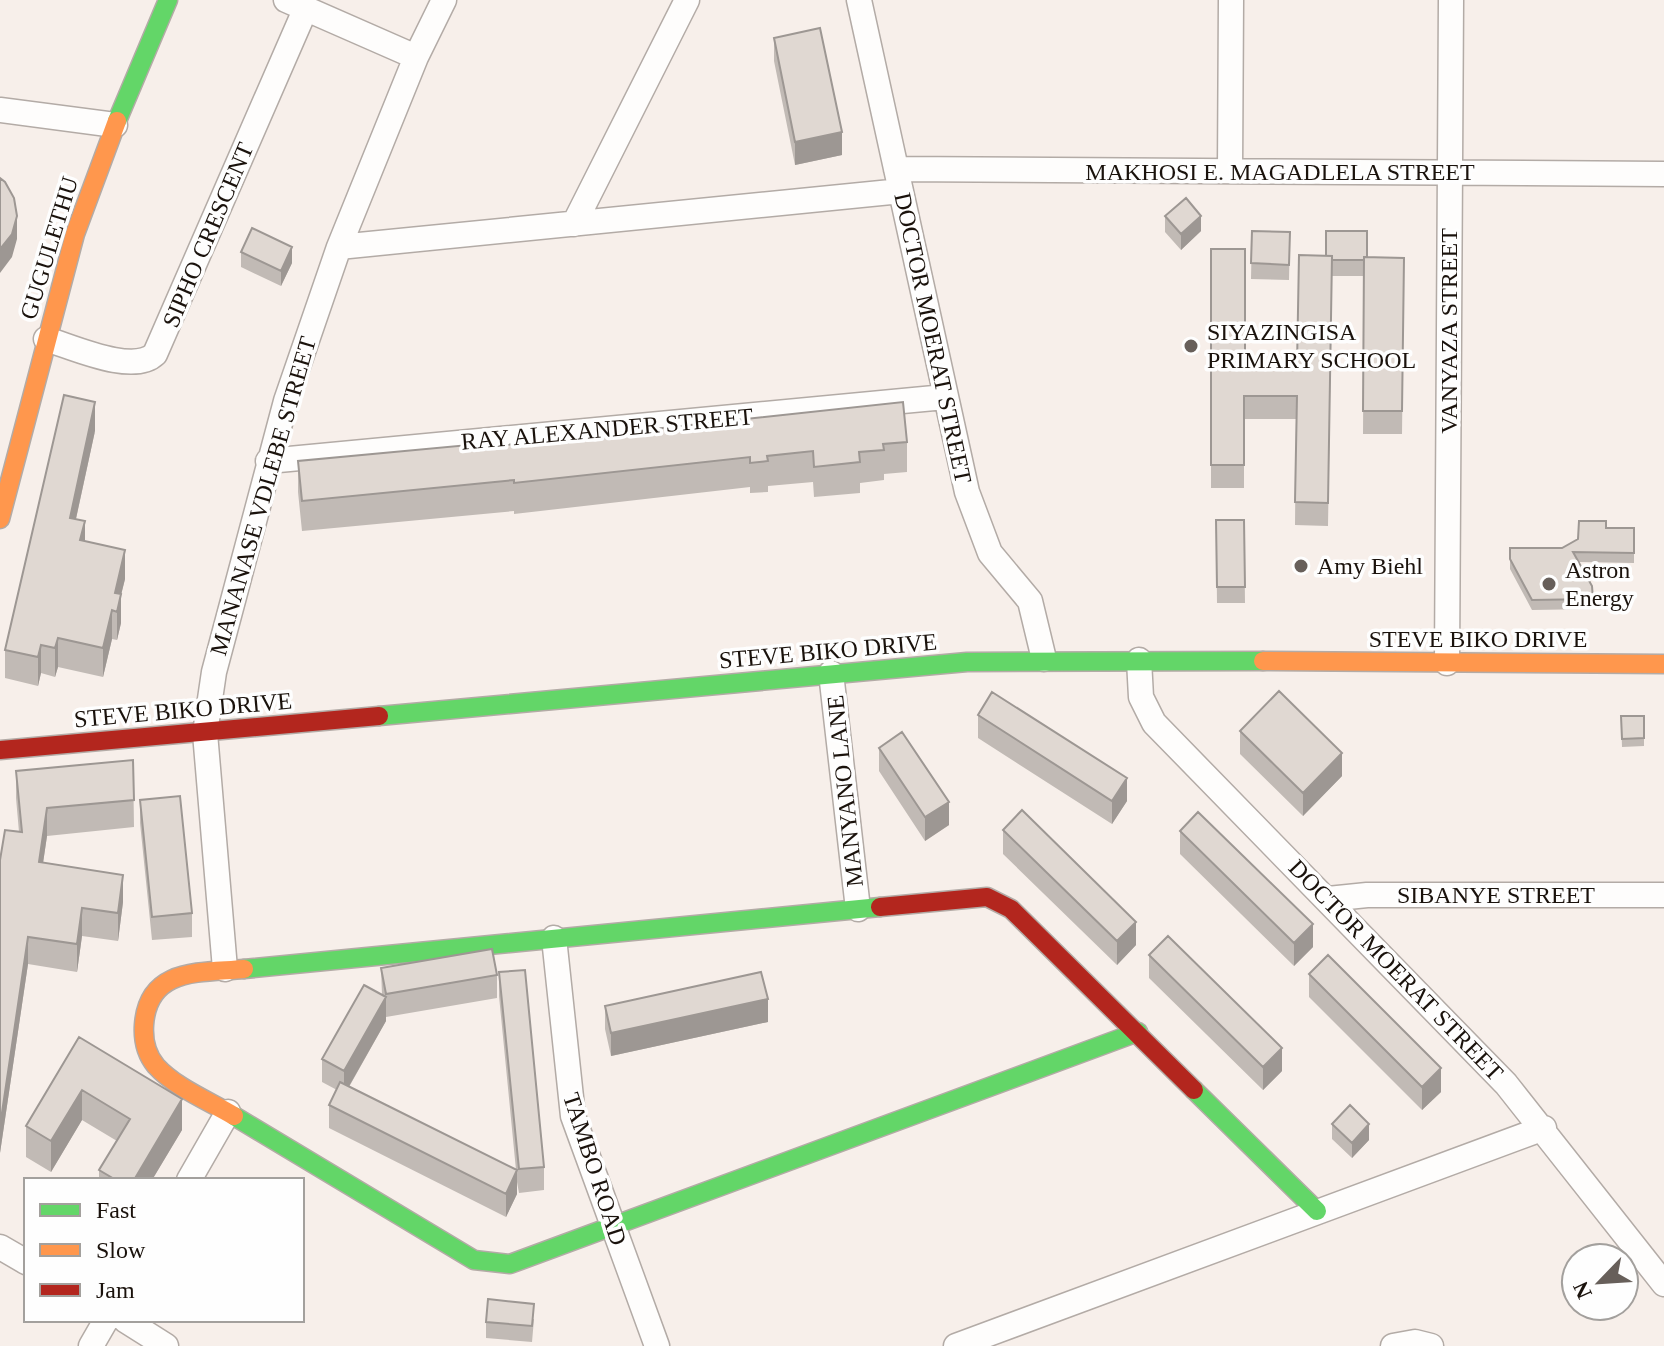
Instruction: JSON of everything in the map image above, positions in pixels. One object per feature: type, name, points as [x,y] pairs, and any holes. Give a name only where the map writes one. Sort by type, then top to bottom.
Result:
[{"type":"street","name":"GUGULETHU","points":[[0,519],[75,234],[115,125],[168,0]]},
{"type":"street","name":"MANANASE VDLEBE STREET","points":[[225,969],[205,733],[214,672],[268,461],[339,247],[416,57],[444,0]]},
{"type":"street","points":[[574,224],[687,0]]},
{"type":"street","name":"DOCTOR MOERAT STREET","points":[[859,0],[967,492],[990,553],[1030,601],[1044,659]]},
{"type":"street","points":[[1230,171],[1231,0]]},
{"type":"street","name":"VANYAZA STREET","points":[[1447,663],[1451,0]]},
{"type":"street","points":[[295,5],[416,57]]},
{"type":"street","name":"SIPHO CRESCENT","points":[[46,339],[123,362],[143,362],[155,354],[168,333],[295,5]]},
{"type":"street","points":[[0,110],[115,125]]},
{"type":"street","name":"MAKHOSI E. MAGADLELA STREET","points":[[339,247],[574,224],[898,180],[1230,171],[1664,174]]},
{"type":"street","name":"RAY ALEXANDER STREET","points":[[268,461],[945,397]]},
{"type":"street","name":"STEVE BIKO DRIVE","points":[[0,750],[831,673],[1044,659],[1664,664]]},
{"type":"street","name":"DOCTOR MOERAT STREET","points":[[1139,660],[1141,697],[1154,723],[1506,1084],[1544,1128],[1664,1284]]},
{"type":"street","name":"MANYANO LANE","points":[[831,673],[858,909]]},
{"type":"street","name":"SIBANYE STREET","points":[[1328,899],[1367,895],[1664,895]]},
{"type":"street","points":[[1138,1032],[510,1264],[486,1264],[474,1260],[160,1069],[149,1057],[146,1046],[146,1012],[153,991],[164,982],[183,975],[225,969],[980,897],[999,901],[1138,1032],[1317,1211]]},
{"type":"street","name":"TAMBO ROAD","points":[[554,938],[568,1092],[657,1346]]},
{"type":"street","points":[[190,1178],[228,1112]]},
{"type":"street","points":[[956,1346],[1544,1128]]},
{"type":"street","points":[[0,1247],[24,1261]]},
{"type":"street","points":[[91,1346],[105,1322]]},
{"type":"street","points":[[128,1322],[166,1346]]},
{"type":"street","points":[[1393,1346],[1415,1342],[1431,1346]]},
{"type":"building","points":[[820,28],[842,132],[795,142],[774,38]]},
{"type":"building","points":[[0,178],[14,198],[17,216],[12,234],[0,249]]},
{"type":"building","points":[[1186,198],[1201,216],[1181,234],[1165,216]]},
{"type":"building","points":[[252,228],[292,247],[281,271],[241,252]]},
{"type":"building","points":[[1252,231],[1290,232],[1289,265],[1251,263]]},
{"type":"building","points":[[1326,231],[1367,231],[1367,257],[1364,260],[1332,260],[1332,256],[1326,256]]},
{"type":"building","points":[[1211,249],[1245,249],[1245,364],[1297,365],[1299,255],[1332,256],[1328,503],[1295,502],[1297,396],[1244,396],[1244,465],[1211,465]]},
{"type":"building","points":[[1364,257],[1404,258],[1402,411],[1363,411]]},
{"type":"building","points":[[64,395],[95,402],[70,518],[85,521],[80,540],[125,550],[115,593],[121,594],[117,612],[112,610],[103,648],[58,638],[55,648],[41,645],[38,657],[5,650]]},
{"type":"building","points":[[903,402],[907,442],[883,444],[884,450],[859,452],[860,462],[814,467],[813,451],[767,456],[768,461],[750,463],[750,457],[514,483],[514,480],[302,501],[298,461],[479,444],[479,448]]},
{"type":"building","points":[[1216,520],[1244,520],[1245,587],[1217,587]]},
{"type":"building","points":[[1579,521],[1606,521],[1606,528],[1634,528],[1634,553],[1573,552],[1592,586],[1593,599],[1532,600],[1510,559],[1510,548],[1562,548],[1578,539]]},
{"type":"building","points":[[1279,691],[1342,753],[1303,793],[1240,731]]},
{"type":"building","points":[[992,692],[1127,778],[1112,801],[978,715]]},
{"type":"building","points":[[1621,716],[1644,716],[1644,738],[1622,739]]},
{"type":"building","points":[[902,732],[949,802],[925,817],[879,748]]},
{"type":"building","points":[[133,760],[134,800],[47,808],[39,862],[123,875],[118,913],[82,908],[77,944],[28,937],[0,1126],[0,860],[5,830],[22,832],[16,771]]},
{"type":"building","points":[[180,796],[192,913],[152,917],[140,800]]},
{"type":"building","points":[[1022,810],[1136,922],[1117,941],[1003,830]]},
{"type":"building","points":[[1198,812],[1313,924],[1294,943],[1180,831]]},
{"type":"building","points":[[1168,936],[1282,1048],[1263,1067],[1149,955]]},
{"type":"building","points":[[492,949],[497,975],[386,994],[381,968]]},
{"type":"building","points":[[1328,955],[1441,1068],[1422,1087],[1309,974]]},
{"type":"building","points":[[525,970],[544,1167],[519,1169],[499,972]]},
{"type":"building","points":[[761,972],[768,999],[611,1033],[605,1006]]},
{"type":"building","points":[[364,985],[386,997],[344,1071],[322,1059]]},
{"type":"building","points":[[79,1037],[182,1099],[135,1178],[113,1178],[99,1170],[130,1119],[82,1090],[51,1141],[26,1126]]},
{"type":"building","points":[[340,1082],[517,1170],[506,1194],[329,1105]]},
{"type":"building","points":[[1350,1105],[1369,1124],[1352,1143],[1332,1124]]},
{"type":"building","points":[[488,1299],[534,1304],[532,1326],[486,1322]]},
{"type":"traffic: fast","points":[[117,121],[168,0]]},
{"type":"traffic: fast","points":[[379,716],[967,662],[1263,661]]},
{"type":"traffic: fast","points":[[244,969],[880,907]]},
{"type":"traffic: fast","points":[[234,1116],[474,1260],[510,1264],[1138,1032]]},
{"type":"traffic: fast","points":[[1194,1090],[1317,1211]]},
{"type":"traffic: slow","points":[[0,519],[75,234],[117,121]]},
{"type":"traffic: slow","points":[[1263,661],[1664,664]]},
{"type":"traffic: slow","points":[[234,1116],[183,1088],[156,1066],[146,1047],[144,1025],[155,992],[166,983],[194,973],[244,969]]},
{"type":"traffic: jam","points":[[0,750],[379,716]]},
{"type":"traffic: jam","points":[[880,907],[987,897],[1011,909],[1194,1090]]},
{"type":"place","name":"SIYAZINGISA PRIMARY SCHOOL","points":[[1191,346]]},
{"type":"place","name":"Amy Biehl","points":[[1301,566]]},
{"type":"place","name":"Astron Energy","points":[[1549,584]]}]
